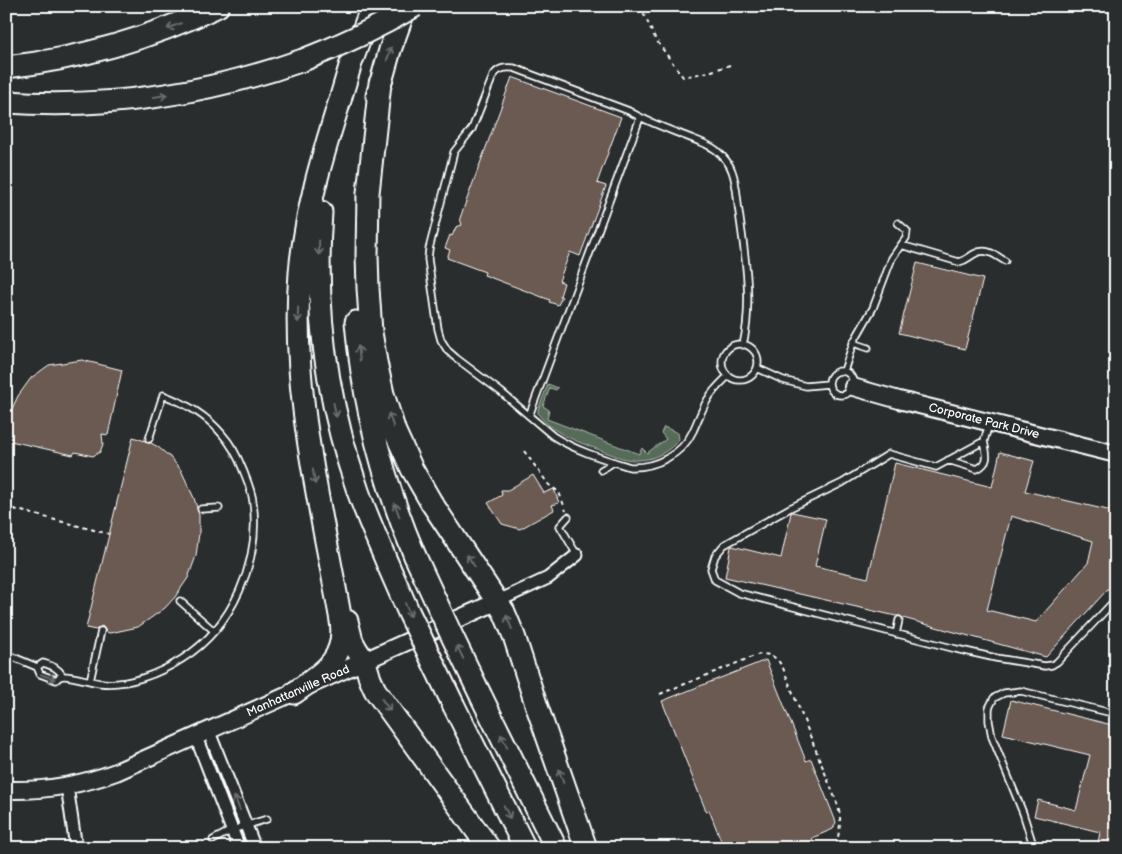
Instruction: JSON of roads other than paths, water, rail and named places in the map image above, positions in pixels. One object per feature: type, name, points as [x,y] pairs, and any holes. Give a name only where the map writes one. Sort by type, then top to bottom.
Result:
[{"type":"highway","points":[[6,67],[54,60],[104,49],[162,31],[218,6]]},
{"type":"highway","points":[[294,693],[334,661],[341,645],[342,628],[317,494],[302,396],[298,312],[302,256],[320,162],[351,63],[372,6]]},
{"type":"highway","points":[[406,6],[380,83],[366,142],[358,202],[354,263],[356,324],[364,384],[376,443],[391,493],[415,556],[450,634],[556,848]]},
{"type":"highway","points":[[6,102],[68,104],[130,100],[207,88],[303,60],[356,37],[415,6]]},
{"type":"highway","points":[[6,55],[35,54],[59,50],[104,49]]},
{"type":"highway","points":[[380,83],[368,193],[366,239],[370,322],[383,394],[392,422],[412,470],[434,507],[504,612],[514,636],[586,848]]},
{"type":"highway","points":[[341,96],[326,165],[321,209],[319,270],[322,331],[331,392],[343,442],[365,509],[409,613],[525,848]]},
{"type":"highway","points":[[6,113],[75,111],[130,100]]},
{"type":"highway","points":[[328,548],[352,640],[365,662],[372,685],[490,848]]},
{"type":"street","name":"Corporate Park Drive","points":[[853,387],[1116,454]]},
{"type":"street","name":"Manhattanville Road","points":[[6,790],[33,790],[67,786],[110,775],[498,602],[548,578],[577,555]]},
{"type":"street","points":[[202,734],[246,825],[255,848]]},
{"type":"street","points":[[202,734],[239,848]]},
{"type":"street","points":[[67,786],[76,848]]},
{"type":"lane","points":[[728,376],[709,398],[688,440],[673,454],[655,464],[630,467],[582,451],[553,436],[448,351],[438,329],[428,254],[454,152],[472,129],[496,71],[505,67],[514,68],[629,111],[640,118],[708,145],[724,158],[734,177],[744,244],[747,323],[743,345]]},
{"type":"lane","points":[[529,416],[640,118]]},
{"type":"lane","points":[[844,371],[853,343],[873,308],[892,258],[906,238],[907,231],[898,223]]},
{"type":"lane","points":[[901,245],[959,262],[967,260],[983,250],[1005,261]]},
{"type":"lane","points":[[853,343],[868,348]]},
{"type":"lane","points":[[734,345],[752,348],[758,359],[757,368],[752,376],[742,381],[728,376],[722,365],[724,353],[734,345]]},
{"type":"lane","points":[[757,368],[796,384],[806,386],[828,384]]},
{"type":"lane","points":[[838,370],[844,371],[852,377],[853,387],[846,394],[837,395],[828,384],[829,378],[838,370]]},
{"type":"lane","points":[[6,654],[37,667],[40,674],[56,680],[63,676],[100,683],[124,683],[157,673],[182,659],[199,647],[229,612],[245,579],[254,539],[255,518],[253,500],[247,480],[234,450],[210,422],[177,400],[163,395],[149,439]]},
{"type":"lane","points":[[948,460],[977,469],[983,466],[986,460],[984,441],[990,423]]},
{"type":"lane","points":[[933,473],[936,467],[984,441]]},
{"type":"lane","points":[[936,467],[889,454],[842,483],[790,508],[724,545],[715,556],[711,569],[715,580],[739,593],[996,658],[1044,666],[1057,662],[1116,599]]},
{"type":"lane","points":[[601,470],[614,462]]},
{"type":"lane","points":[[201,509],[219,508]]},
{"type":"lane","points":[[568,517],[560,526],[577,555]]},
{"type":"lane","points":[[180,600],[214,631]]},
{"type":"lane","points":[[896,634],[899,620]]},
{"type":"lane","points":[[90,680],[100,631]]},
{"type":"lane","points":[[37,667],[43,663],[49,665],[59,669],[63,676]]},
{"type":"lane","points":[[1034,848],[1023,813],[992,737],[989,708],[994,698],[1004,692],[1021,691],[1116,714]]},
{"type":"lane","points":[[213,840],[232,830],[267,819]]}]
